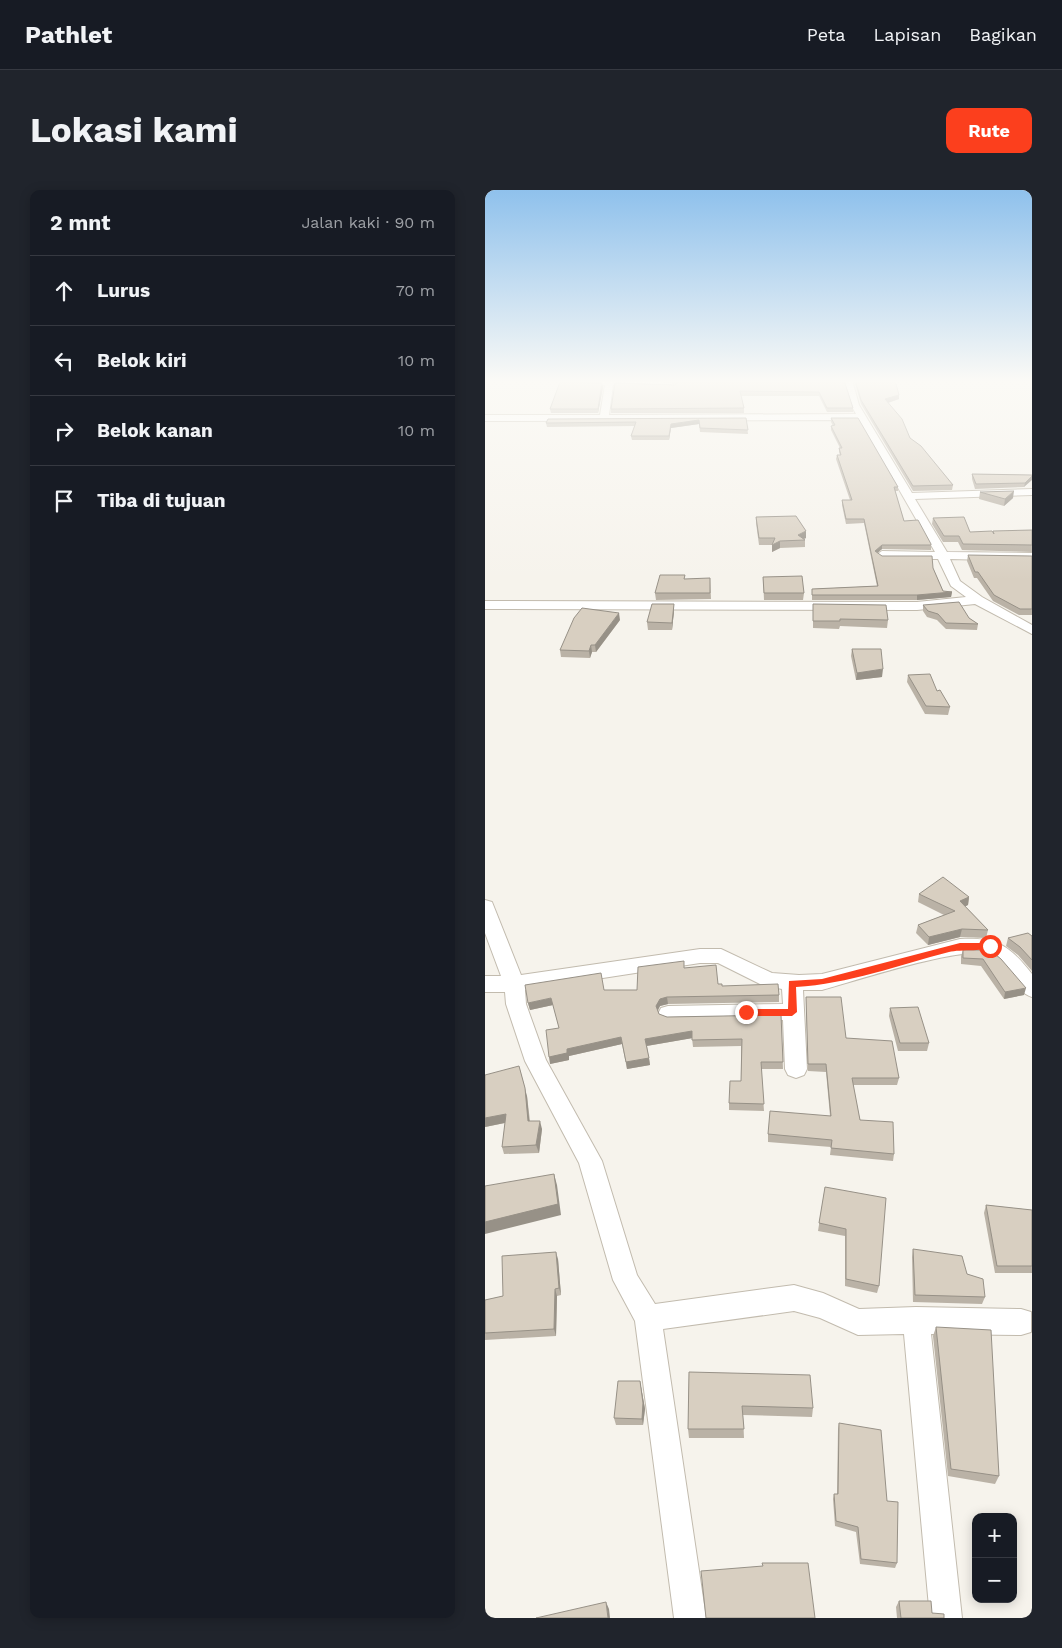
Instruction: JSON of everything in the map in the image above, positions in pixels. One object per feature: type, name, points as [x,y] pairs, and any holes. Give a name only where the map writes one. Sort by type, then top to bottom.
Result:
[{"type":"street","points":[[880,447],[942,554],[955,583],[977,600],[1031,628]]},
{"type":"street","points":[[907,496],[1032,492]]},
{"type":"street","points":[[882,555],[942,554],[979,557],[1032,557]]},
{"type":"street","points":[[485,605],[917,606],[977,600]]},
{"type":"street","points":[[485,907],[514,984],[516,1004],[536,1061],[590,1161],[626,1280],[648,1318],[690,1618]]},
{"type":"street","points":[[485,984],[514,984],[700,956],[721,956],[769,980],[792,983],[822,982],[960,946],[979,945],[990,946],[1003,952],[1032,989]]},
{"type":"street","points":[[792,983],[796,1068]]},
{"type":"street","points":[[668,1014],[792,1012]]},
{"type":"street","points":[[648,1318],[794,1298],[823,1306],[858,1322],[916,1320],[1021,1322]]},
{"type":"street","points":[[916,1320],[947,1618]]},
{"type":"building","points":[[841,447],[875,447],[898,487],[894,487],[904,521],[918,520],[931,544],[882,545],[875,551],[882,556],[932,556],[933,568],[943,591],[952,592],[917,595],[812,595],[812,589],[878,586],[864,519],[846,519],[842,500],[852,500],[837,455],[841,455],[839,448],[842,448]]},
{"type":"building","points":[[889,447],[922,447],[953,485],[913,486]]},
{"type":"building","points":[[972,474],[1032,476],[1025,483],[976,484]]},
{"type":"building","points":[[1014,491],[1005,499],[980,492]]},
{"type":"building","points":[[796,516],[806,531],[798,535],[805,540],[780,541],[772,545],[775,538],[759,538],[756,517]]},
{"type":"building","points":[[964,517],[970,532],[992,531],[994,534],[993,531],[1032,530],[1032,545],[963,544],[959,536],[944,536],[933,518]]},
{"type":"building","points":[[968,555],[1032,556],[1032,609],[1020,609],[994,595],[978,572],[975,572]]},
{"type":"building","points":[[660,575],[685,575],[684,579],[710,578],[710,593],[655,593]]},
{"type":"building","points":[[802,576],[804,593],[764,593],[763,577]]},
{"type":"building","points":[[959,602],[969,618],[978,624],[946,623],[938,614],[928,611],[923,605]]},
{"type":"building","points":[[652,604],[674,604],[672,623],[647,622]]},
{"type":"building","points":[[813,604],[886,605],[888,620],[840,619],[840,621],[813,621]]},
{"type":"building","points":[[582,608],[619,613],[595,645],[591,645],[589,651],[560,650],[574,618]]},
{"type":"building","points":[[852,649],[881,649],[883,669],[857,673]]},
{"type":"building","points":[[930,674],[937,691],[940,690],[950,707],[926,706],[908,675]]},
{"type":"building","points":[[943,877],[969,897],[960,901],[988,930],[962,929],[929,937],[918,925],[955,911],[919,894]]},
{"type":"building","points":[[1028,933],[1032,936],[1032,960],[1008,938]]},
{"type":"building","points":[[963,950],[990,950],[1001,959],[1026,988],[1005,992],[983,959],[963,958]]},
{"type":"building","points":[[684,961],[684,968],[716,965],[718,984],[722,984],[722,986],[778,984],[779,995],[667,997],[660,999],[656,1006],[659,1014],[667,1017],[781,1015],[783,1062],[761,1062],[764,1104],[729,1103],[730,1081],[741,1081],[742,1039],[692,1040],[692,1031],[645,1039],[649,1058],[626,1062],[621,1037],[567,1049],[567,1053],[549,1057],[546,1030],[559,1028],[551,998],[528,1003],[525,985],[601,973],[604,990],[637,990],[638,967]]},
{"type":"building","points":[[806,997],[841,997],[846,1038],[892,1041],[899,1078],[852,1078],[860,1120],[893,1122],[894,1154],[831,1148],[832,1140],[768,1134],[770,1111],[831,1116],[826,1064],[808,1064]]},
{"type":"building","points":[[918,1007],[929,1043],[900,1043],[890,1008]]},
{"type":"building","points":[[519,1066],[525,1088],[528,1121],[540,1121],[536,1145],[502,1147],[506,1114],[485,1118],[485,1075]]},
{"type":"building","points":[[554,1174],[558,1204],[485,1222],[485,1186]]},
{"type":"building","points":[[825,1187],[886,1198],[879,1286],[846,1279],[846,1229],[819,1223]]},
{"type":"building","points":[[986,1205],[1032,1210],[1032,1266],[997,1266]]},
{"type":"building","points":[[913,1249],[962,1256],[967,1274],[983,1279],[985,1297],[915,1295]]},
{"type":"building","points":[[556,1252],[559,1288],[555,1289],[554,1329],[485,1333],[485,1300],[503,1296],[502,1256]]},
{"type":"building","points":[[936,1327],[991,1330],[999,1476],[951,1469]]},
{"type":"building","points":[[689,1372],[810,1375],[813,1408],[742,1406],[744,1429],[688,1429]]},
{"type":"building","points":[[618,1381],[640,1381],[643,1403],[642,1419],[614,1418]]},
{"type":"building","points":[[839,1423],[881,1430],[887,1501],[898,1502],[897,1563],[861,1559],[858,1527],[836,1521],[834,1494],[838,1494]]},
{"type":"building","points":[[762,1563],[808,1563],[815,1618],[706,1618],[701,1571],[763,1566]]},
{"type":"building","points":[[899,1601],[931,1601],[932,1613],[944,1614],[944,1618],[901,1618]]},
{"type":"building","points":[[606,1602],[608,1618],[536,1618]]},
{"type":"route","points":[[746,1012],[792,1012],[792,983],[822,982],[960,946],[990,946]]}]
